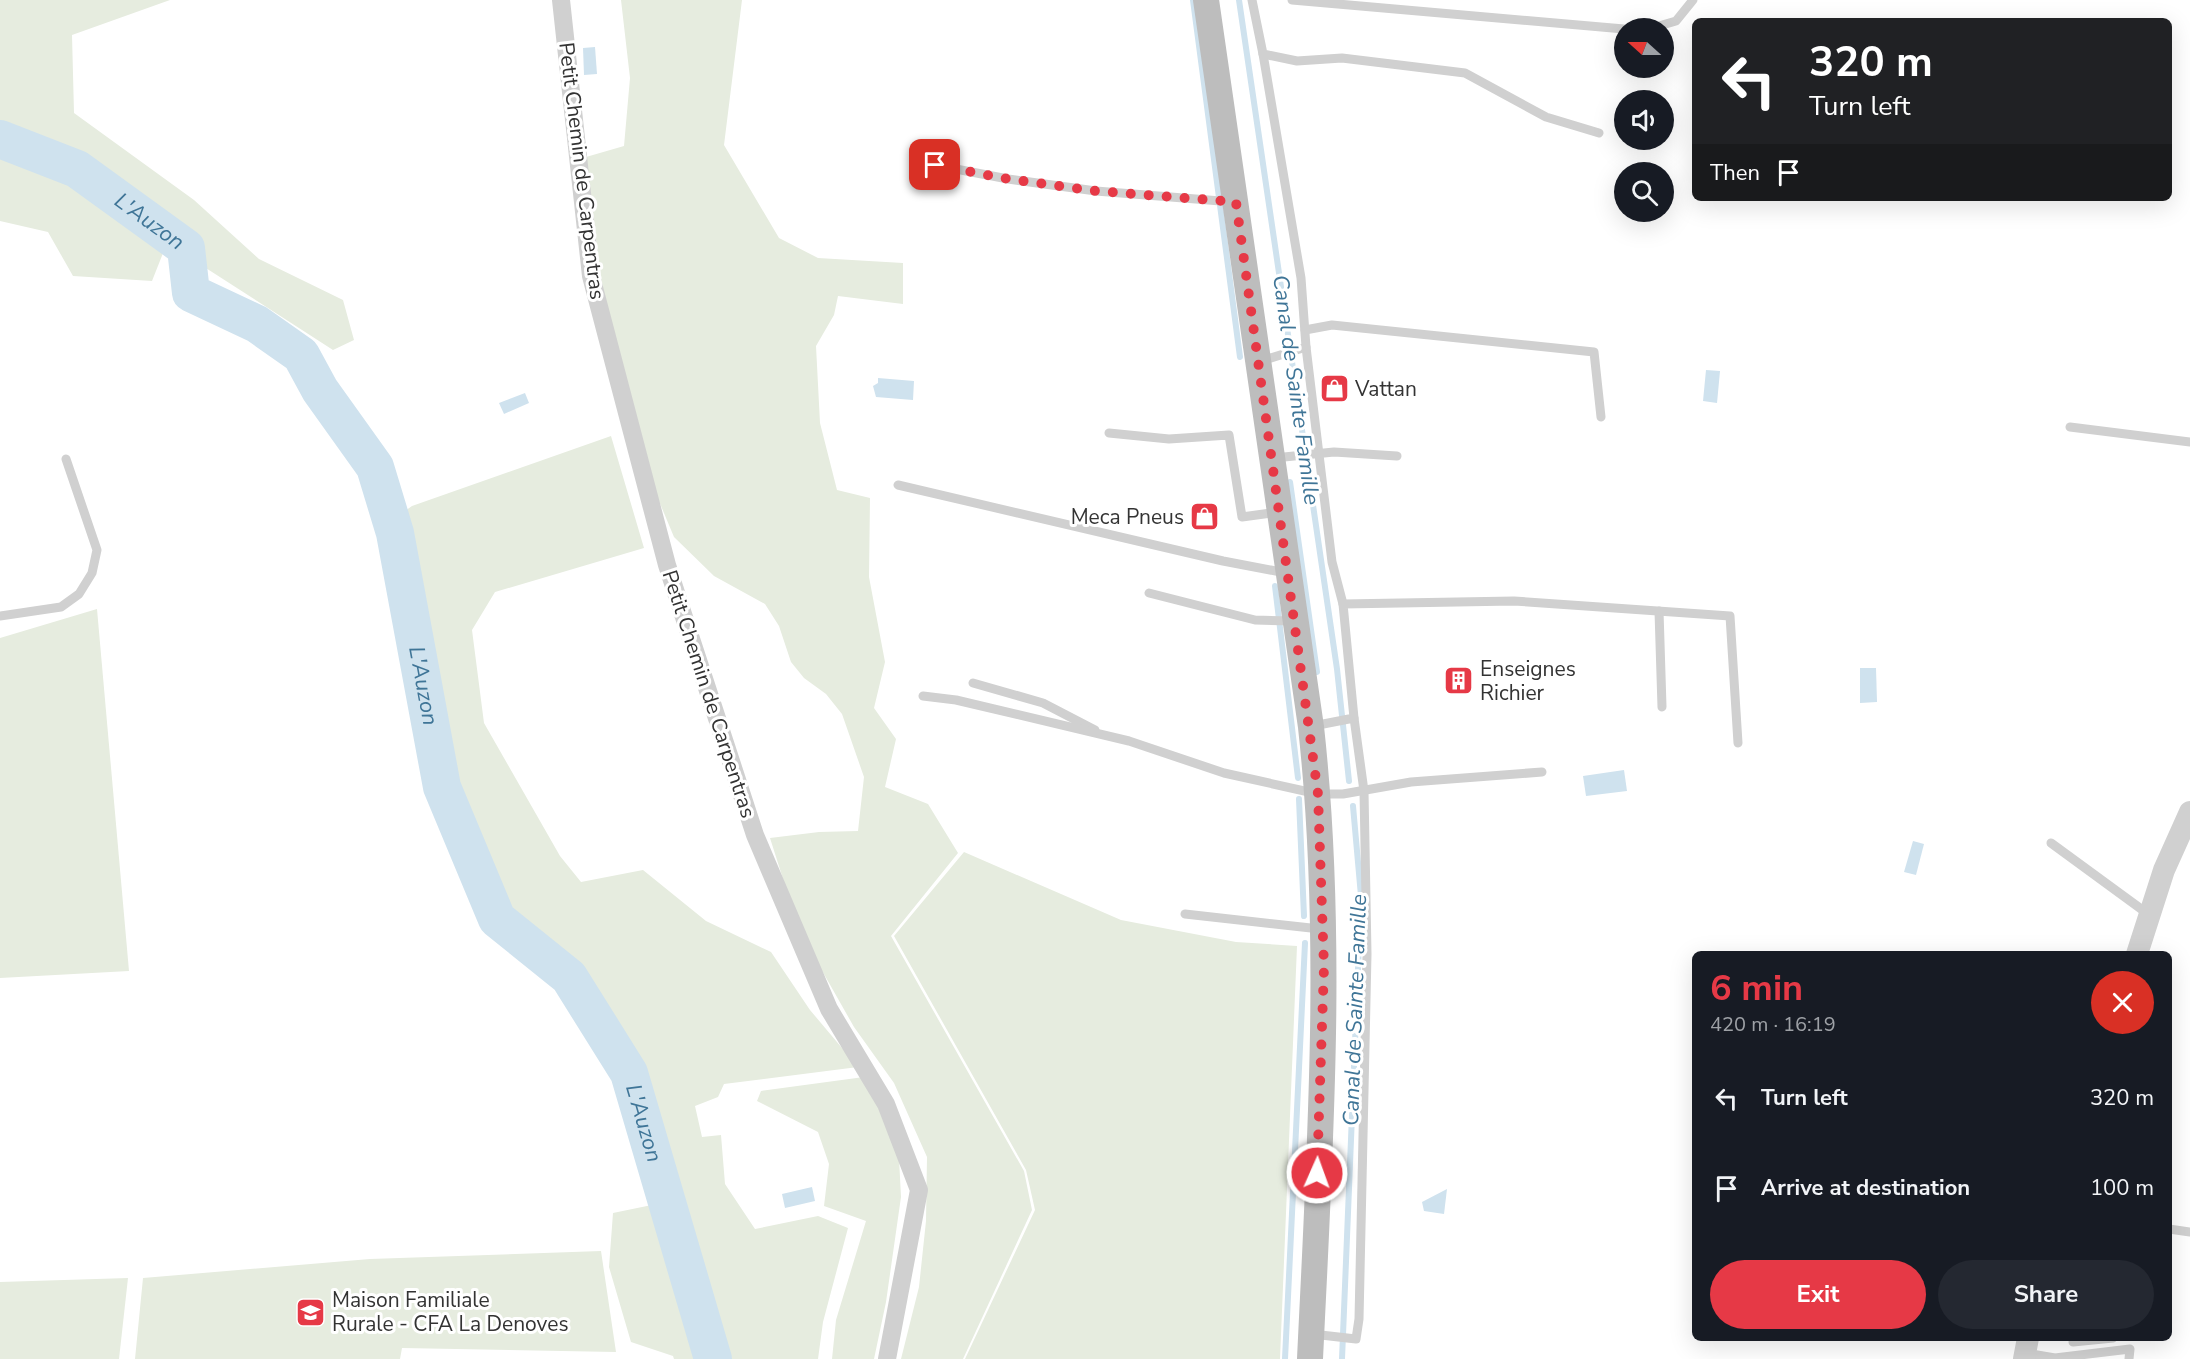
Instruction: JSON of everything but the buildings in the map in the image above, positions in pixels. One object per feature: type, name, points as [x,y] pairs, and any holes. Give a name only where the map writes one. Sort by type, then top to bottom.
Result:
[{"type":"main road","points":[[1206,0],[1311,727],[1318,794],[1324,930],[1310,1359]]},
{"type":"street","name":"Petit Chemin de Carpentras","points":[[561,0],[591,276],[667,565],[755,835],[829,1009],[886,1104],[919,1190],[887,1359]]},
{"type":"street","points":[[2138,951],[2164,870],[2190,812]]},
{"type":"lane","points":[[1252,0],[1301,278],[1317,454],[1332,562],[1343,604],[1364,791],[1367,954],[1359,1319],[1356,1339],[1311,1334]]},
{"type":"lane","points":[[1292,0],[1614,28]]},
{"type":"lane","points":[[1674,22],[1693,0]]},
{"type":"lane","points":[[1263,54],[1297,61],[1342,58],[1465,73],[1546,117],[1599,133]]},
{"type":"lane","points":[[935,165],[1008,179],[1096,191],[1236,202]]},
{"type":"lane","points":[[1305,330],[1332,325],[1594,352],[1601,417]]},
{"type":"lane","points":[[1258,362],[1306,347]]},
{"type":"lane","points":[[2070,427],[2190,442]]},
{"type":"lane","points":[[1109,433],[1169,439],[1229,435],[1242,517],[1280,512]]},
{"type":"lane","points":[[1272,458],[1335,452],[1397,456]]},
{"type":"lane","points":[[0,616],[61,607],[79,594],[92,573],[97,550],[66,459]]},
{"type":"lane","points":[[898,485],[1223,561],[1289,573]]},
{"type":"lane","points":[[1149,593],[1255,620],[1279,618],[1296,621]]},
{"type":"lane","points":[[1343,604],[1514,601],[1730,616],[1738,743]]},
{"type":"lane","points":[[1659,611],[1662,707]]},
{"type":"lane","points":[[974,683],[1043,703],[1102,735]]},
{"type":"lane","points":[[923,696],[956,700],[1129,741],[1224,773],[1318,794],[1343,795],[1411,782],[1542,772]]},
{"type":"lane","points":[[1311,727],[1354,718]]},
{"type":"lane","points":[[2051,843],[2150,915]]},
{"type":"lane","points":[[1185,914],[1324,930]]},
{"type":"lane","points":[[2172,1229],[2190,1232]]},
{"type":"lane","points":[[2073,1342],[2083,1341]]},
{"type":"lane","points":[[2026,1350],[2055,1358],[2130,1350],[2128,1359]]},
{"type":"shaded area","points":[[0,0],[170,0],[72,35],[74,113],[194,200],[259,259],[343,300],[354,340],[333,350],[167,243],[152,281],[73,276],[48,232],[0,221]]},
{"type":"shaded area","points":[[621,0],[742,0],[724,145],[779,238],[818,258],[903,263],[903,304],[838,296],[834,315],[816,346],[820,423],[837,490],[870,498],[869,577],[885,662],[874,708],[896,739],[885,787],[928,804],[958,853],[891,936],[1024,1171],[1032,1210],[963,1359],[901,1359],[919,1287],[926,1221],[927,1157],[894,1083],[854,1027],[812,953],[791,904],[770,838],[819,832],[858,831],[864,777],[842,714],[826,694],[804,678],[791,662],[779,626],[765,604],[714,576],[674,537],[646,470],[602,287],[586,157],[624,146],[630,78]]},
{"type":"shaded area","points":[[611,436],[644,548],[495,592],[472,630],[484,723],[560,856],[581,882],[643,870],[706,921],[771,952],[810,1010],[858,1067],[724,1084],[718,1097],[695,1106],[702,1137],[721,1135],[725,1184],[755,1229],[818,1216],[848,1228],[823,1322],[818,1359],[674,1359],[673,1356],[631,1342],[609,1267],[613,1213],[676,1200],[640,1070],[577,971],[506,915],[499,890],[453,783],[400,531],[395,518],[412,506]]},
{"type":"shaded area","points":[[97,609],[129,971],[0,978],[0,638]]},
{"type":"shaded area","points":[[964,852],[1121,920],[1236,942],[1297,946],[1280,1359],[965,1359],[1035,1210],[1026,1170],[894,936]]},
{"type":"shaded area","points":[[864,1077],[872,1088],[899,1158],[901,1197],[886,1302],[874,1359],[832,1359],[836,1320],[866,1221],[824,1206],[829,1164],[818,1132],[757,1101],[761,1091]]},
{"type":"shaded area","name":"Maison Familiale Rurale - CFA La Denoves","points":[[601,1251],[616,1352],[402,1348],[400,1359],[135,1359],[143,1278],[370,1259]]},
{"type":"shaded area","points":[[128,1278],[119,1359],[0,1359],[0,1282]]},
{"type":"water","points":[[595,47],[597,74],[584,75],[583,48]]},
{"type":"water","points":[[1706,370],[1720,371],[1717,403],[1703,401]]},
{"type":"water","points":[[878,378],[914,381],[913,400],[876,397],[873,386],[878,383]]},
{"type":"water","points":[[525,393],[529,403],[504,414],[499,403]]},
{"type":"water","points":[[1860,668],[1876,668],[1877,702],[1860,703]]},
{"type":"water","points":[[1624,770],[1627,791],[1586,796],[1583,776]]},
{"type":"water","points":[[1913,841],[1924,844],[1916,875],[1904,872]]},
{"type":"water","points":[[812,1187],[815,1201],[785,1208],[782,1194]]},
{"type":"water","points":[[1447,1189],[1444,1214],[1424,1211],[1422,1202]]},
{"type":"waterway","points":[[1193,0],[1240,357]]},
{"type":"waterway","name":"Canal de Sainte Famille","points":[[1239,0],[1337,669],[1349,781]]},
{"type":"waterway","name":"L'Auzon","points":[[0,139],[77,169],[186,248],[191,293],[257,324],[301,355],[320,390],[375,467],[395,533],[442,787],[497,919],[569,977],[629,1073],[713,1359]]},
{"type":"waterway","points":[[1290,482],[1317,672]]},
{"type":"waterway","points":[[1275,586],[1298,778]]},
{"type":"waterway","points":[[1299,799],[1304,916]]},
{"type":"waterway","name":"Canal de Sainte Famille","points":[[1342,1359],[1361,896],[1353,806]]},
{"type":"waterway","points":[[1285,1359],[1305,943]]},
{"type":"place","name":"Vattan","points":[[1334,389]]},
{"type":"place","name":"Meca Pneus","points":[[1205,517]]},
{"type":"place","name":"Enseignes Richier","points":[[1459,681]]},
{"type":"place","name":"Maison Familiale Rurale - CFA La Denoves","points":[[311,1312]]},
{"type":"route","points":[[935,165],[1008,179],[1096,191],[1236,202],[1311,727],[1318,794],[1323,880],[1324,967],[1317,1173]]}]
